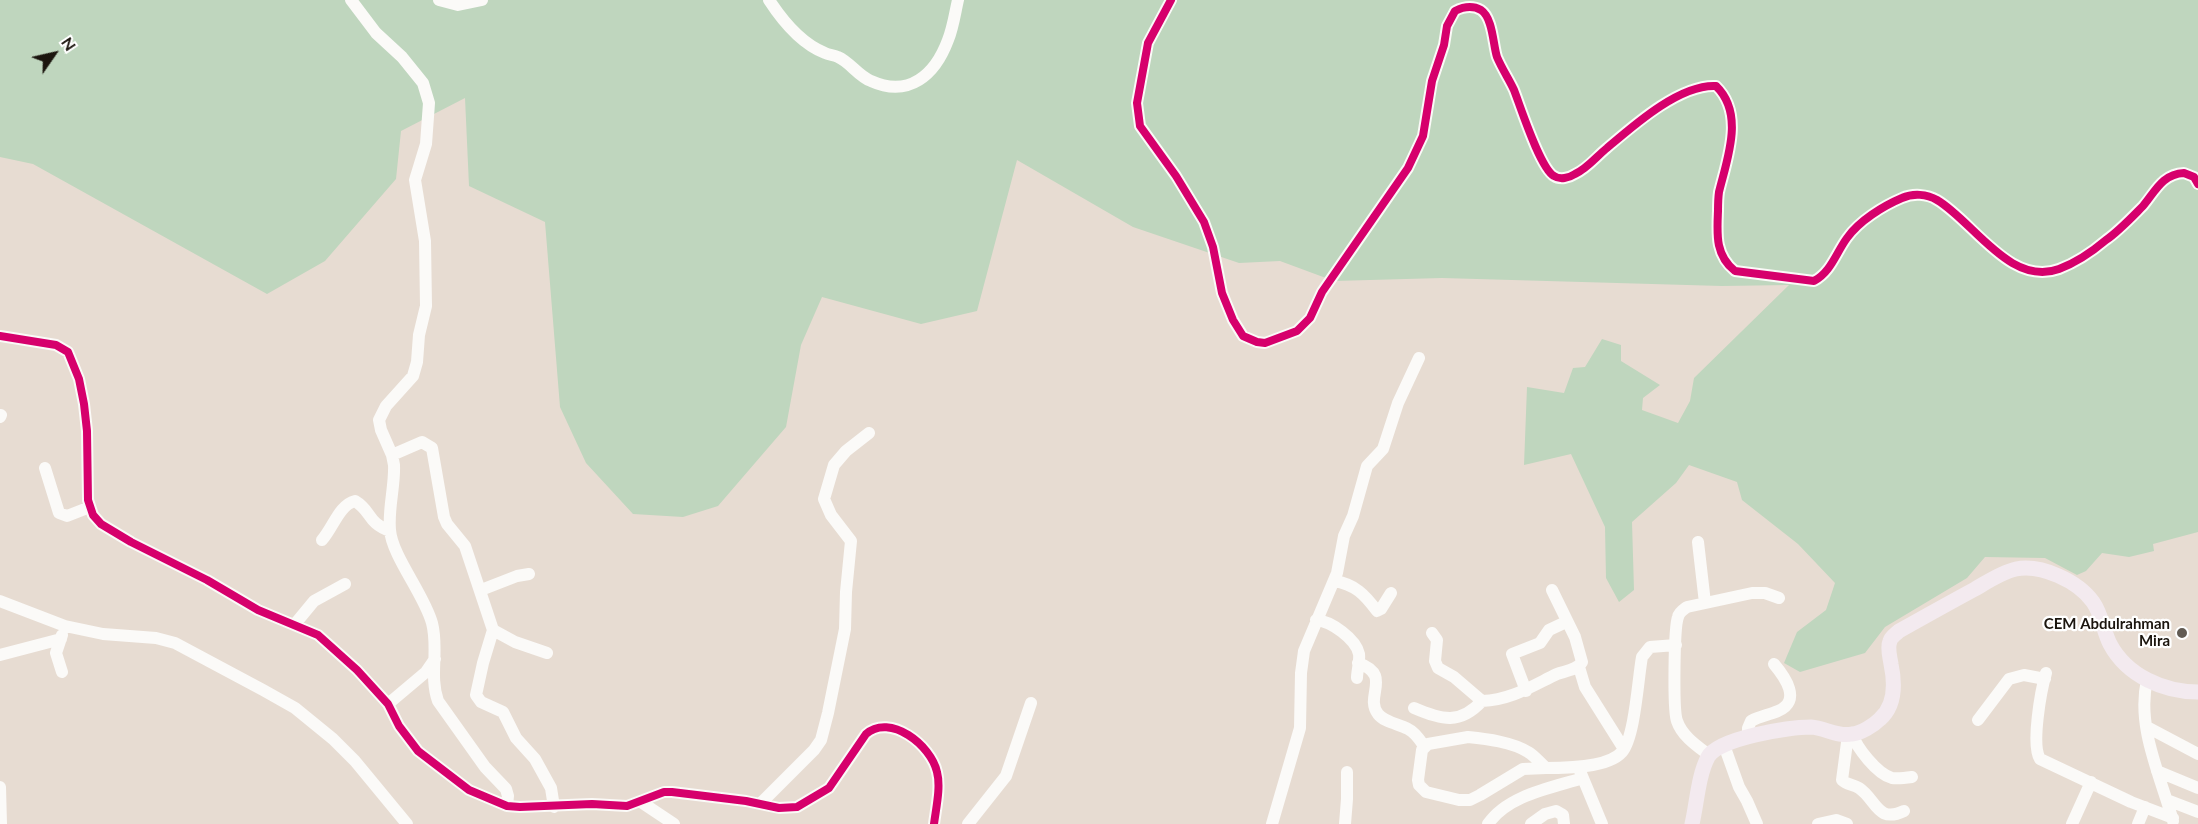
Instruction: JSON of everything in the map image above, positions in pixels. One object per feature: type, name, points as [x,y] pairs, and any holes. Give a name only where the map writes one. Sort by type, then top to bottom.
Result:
[{"type":"main road","points":[[1692,824],[1709,755],[1724,745],[1748,736],[1810,727],[1850,735],[1879,720],[1887,712],[1894,690],[1888,648],[1893,636],[1954,600],[2015,569],[2034,570],[2057,576],[2084,592],[2098,612],[2110,644],[2118,655],[2147,680],[2170,690],[2198,692]]},
{"type":"street","points":[[351,0],[376,33],[402,57],[423,83],[429,103],[426,144],[415,180],[425,241],[426,306],[418,335],[417,362],[413,376],[386,406],[380,420],[381,430],[392,454],[395,476],[390,531],[395,546],[427,607],[435,640],[434,690],[438,701],[479,760],[504,785],[508,793],[507,806]]},
{"type":"street","points":[[439,0],[458,5],[482,0]]},
{"type":"street","points":[[769,0],[778,14],[810,45],[838,57],[873,82],[906,87],[923,77],[936,63],[949,40],[958,0]]},
{"type":"street","points":[[1171,0],[1148,43],[1137,103],[1140,126],[1176,176],[1204,222],[1213,247],[1222,293],[1233,320],[1244,336],[1257,342],[1265,343],[1287,336],[1297,331],[1310,318],[1322,292],[1377,210],[1401,179],[1423,136],[1432,81],[1444,45],[1447,26],[1455,10],[1466,6],[1484,13],[1494,39],[1496,54],[1513,87],[1541,159],[1548,172],[1556,178],[1566,178],[1576,174],[1616,140],[1683,93],[1706,85],[1716,86],[1724,93],[1730,110],[1732,135],[1730,154],[1718,196],[1717,243],[1719,250],[1735,271],[1815,281],[1826,274],[1848,237],[1856,229],[1884,207],[1914,194],[1936,199],[1988,247],[2017,264],[2030,270],[2046,272],[2057,270],[2107,240],[2144,204],[2153,190],[2168,178],[2184,173],[2194,177],[2198,184]]},
{"type":"street","points":[[0,336],[56,345],[68,352],[79,379],[84,404],[87,430],[87,493],[90,507],[101,524],[207,580],[258,610],[318,635],[344,658],[388,704],[404,733],[418,751],[469,790],[507,806],[554,807],[592,804],[627,806],[664,792],[672,792],[761,803],[779,808],[797,807],[828,788],[866,734],[873,728],[883,726],[892,727],[915,740],[933,760],[938,774],[934,824]]},
{"type":"street","points":[[1272,824],[1298,736],[1302,666],[1307,644],[1334,581],[1342,555],[1344,536],[1353,516],[1367,466],[1383,449],[1398,403],[1419,358]]},
{"type":"street","points":[[761,803],[814,750],[820,740],[828,713],[845,629],[851,541],[831,515],[824,499],[834,465],[846,451],[869,433]]},
{"type":"street","points":[[392,454],[422,442],[432,448],[444,517],[465,546],[493,630],[476,695],[481,702],[503,711],[516,738],[535,759],[551,788],[554,807]]},
{"type":"street","points":[[45,468],[59,513],[67,516],[90,507]]},
{"type":"street","points":[[321,540],[332,528],[344,507],[355,501],[362,506],[375,524],[390,531]]},
{"type":"street","points":[[1698,542],[1705,603]]},
{"type":"street","points":[[481,590],[517,576],[529,574]]},
{"type":"street","points":[[1334,581],[1350,584],[1363,594],[1377,611],[1381,609],[1391,593]]},
{"type":"street","points":[[295,624],[314,601],[345,584]]},
{"type":"street","points":[[1414,708],[1432,715],[1458,718],[1470,712],[1482,701],[1501,699],[1526,691],[1557,674],[1579,667],[1582,657],[1575,637],[1551,590]]},
{"type":"street","points":[[1709,755],[1686,736],[1676,720],[1674,709],[1679,613],[1687,607],[1752,592],[1765,593],[1779,598]]},
{"type":"street","points":[[0,601],[65,626],[103,634],[156,638],[175,643],[262,690],[294,708],[333,739],[355,761],[407,824]]},
{"type":"street","points":[[1316,620],[1334,625],[1353,642],[1359,653],[1357,678]]},
{"type":"street","points":[[1526,691],[1512,654],[1540,643],[1549,630],[1566,622]]},
{"type":"street","points":[[62,672],[56,653],[65,626]]},
{"type":"street","points":[[493,630],[515,642],[547,653]]},
{"type":"street","points":[[1432,633],[1437,640],[1435,661],[1438,668],[1454,677],[1482,701]]},
{"type":"street","points":[[0,655],[61,639]]},
{"type":"street","points":[[1488,824],[1493,816],[1507,805],[1613,759],[1624,749],[1629,737],[1642,657],[1650,647],[1676,645]]},
{"type":"street","points":[[388,704],[426,672],[435,659]]},
{"type":"street","points":[[1358,663],[1369,667],[1376,677],[1375,707],[1379,715],[1413,732],[1424,746]]},
{"type":"street","points":[[1748,736],[1751,721],[1781,710],[1791,694],[1787,680],[1774,664]]},
{"type":"street","points":[[1579,667],[1592,700],[1624,749]]},
{"type":"street","points":[[1978,720],[2008,679],[2024,675],[2045,676],[2037,730],[2037,755],[2044,762],[2174,821]]},
{"type":"street","points":[[2147,680],[2144,697],[2147,727],[2157,771],[2174,821]]},
{"type":"street","points":[[968,824],[1006,776],[1031,703]]},
{"type":"street","points":[[1458,718],[1458,738]]},
{"type":"street","points":[[2147,727],[2198,754]]},
{"type":"street","points":[[1850,735],[1859,749],[1887,776],[1911,777]]},
{"type":"street","points":[[1850,735],[1842,780],[1860,789],[1882,813],[1899,817]]},
{"type":"street","points":[[1546,768],[1529,752],[1518,747],[1478,738],[1458,738],[1424,746],[1418,780],[1422,789],[1431,794],[1470,800],[1523,769],[1546,768],[1581,772]]},
{"type":"street","points":[[1724,745],[1738,786],[1748,801],[1757,824]]},
{"type":"street","points":[[2157,771],[2198,788]]},
{"type":"street","points":[[1345,824],[1347,772]]},
{"type":"street","points":[[1581,772],[1602,824]]},
{"type":"street","points":[[2072,824],[2091,782]]},
{"type":"street","points":[[0,787],[2,824]]},
{"type":"street","points":[[2167,800],[2198,812]]},
{"type":"street","points":[[641,802],[675,824]]},
{"type":"street","points":[[2138,824],[2145,807]]},
{"type":"street","points":[[1531,824],[1545,814],[1556,811],[1563,815],[1564,824]]},
{"type":"street","points":[[1818,824],[1836,820],[1847,824]]},
{"type":"green space","points":[[0,0],[2198,0],[2198,532],[2153,544],[2154,551],[2129,557],[2102,553],[2086,571],[2077,575],[2045,558],[1985,557],[1967,578],[1885,627],[1865,653],[1800,672],[1784,663],[1797,632],[1826,610],[1835,583],[1798,544],[1742,500],[1737,482],[1689,465],[1676,483],[1632,522],[1634,590],[1619,602],[1606,578],[1605,527],[1571,454],[1524,465],[1527,387],[1564,393],[1573,368],[1585,367],[1602,339],[1621,345],[1621,361],[1660,385],[1643,398],[1642,410],[1678,423],[1690,401],[1694,378],[1789,285],[1722,286],[1442,278],[1334,281],[1280,261],[1239,263],[1133,227],[1017,160],[977,311],[921,324],[822,297],[801,345],[786,427],[718,506],[683,517],[633,514],[586,463],[560,407],[545,222],[469,186],[465,98],[401,131],[396,179],[325,261],[267,294],[33,164],[0,157]]},
{"type":"cycle path","points":[[1171,0],[1148,43],[1137,103],[1140,126],[1176,176],[1204,222],[1213,247],[1222,293],[1233,320],[1243,336],[1257,342],[1265,343],[1297,331],[1310,318],[1322,292],[1408,168],[1423,136],[1432,81],[1444,45],[1447,26],[1455,11],[1464,8],[1474,7],[1481,10],[1488,19],[1497,57],[1514,90],[1537,150],[1549,171],[1556,177],[1567,177],[1584,169],[1630,128],[1673,99],[1702,87],[1716,86],[1725,97],[1732,123],[1729,151],[1719,195],[1718,236],[1724,258],[1735,271],[1814,281],[1825,273],[1847,238],[1865,220],[1895,201],[1915,195],[1929,196],[1937,200],[2008,261],[2024,269],[2041,272],[2059,269],[2084,256],[2116,232],[2143,206],[2165,180],[2176,174],[2184,173],[2194,177],[2198,184]]},
{"type":"cycle path","points":[[0,336],[56,345],[68,352],[79,379],[84,404],[87,431],[88,500],[93,515],[101,524],[131,542],[207,580],[258,610],[318,635],[357,670],[388,704],[399,726],[418,751],[469,790],[507,806],[520,807],[592,804],[627,806],[664,792],[746,801],[779,808],[797,807],[829,788],[866,734],[876,728],[886,727],[908,735],[927,752],[933,762],[938,784],[934,824]]},
{"type":"place","name":"CEM Abdulrahman Mira","points":[[2182,633]]}]
